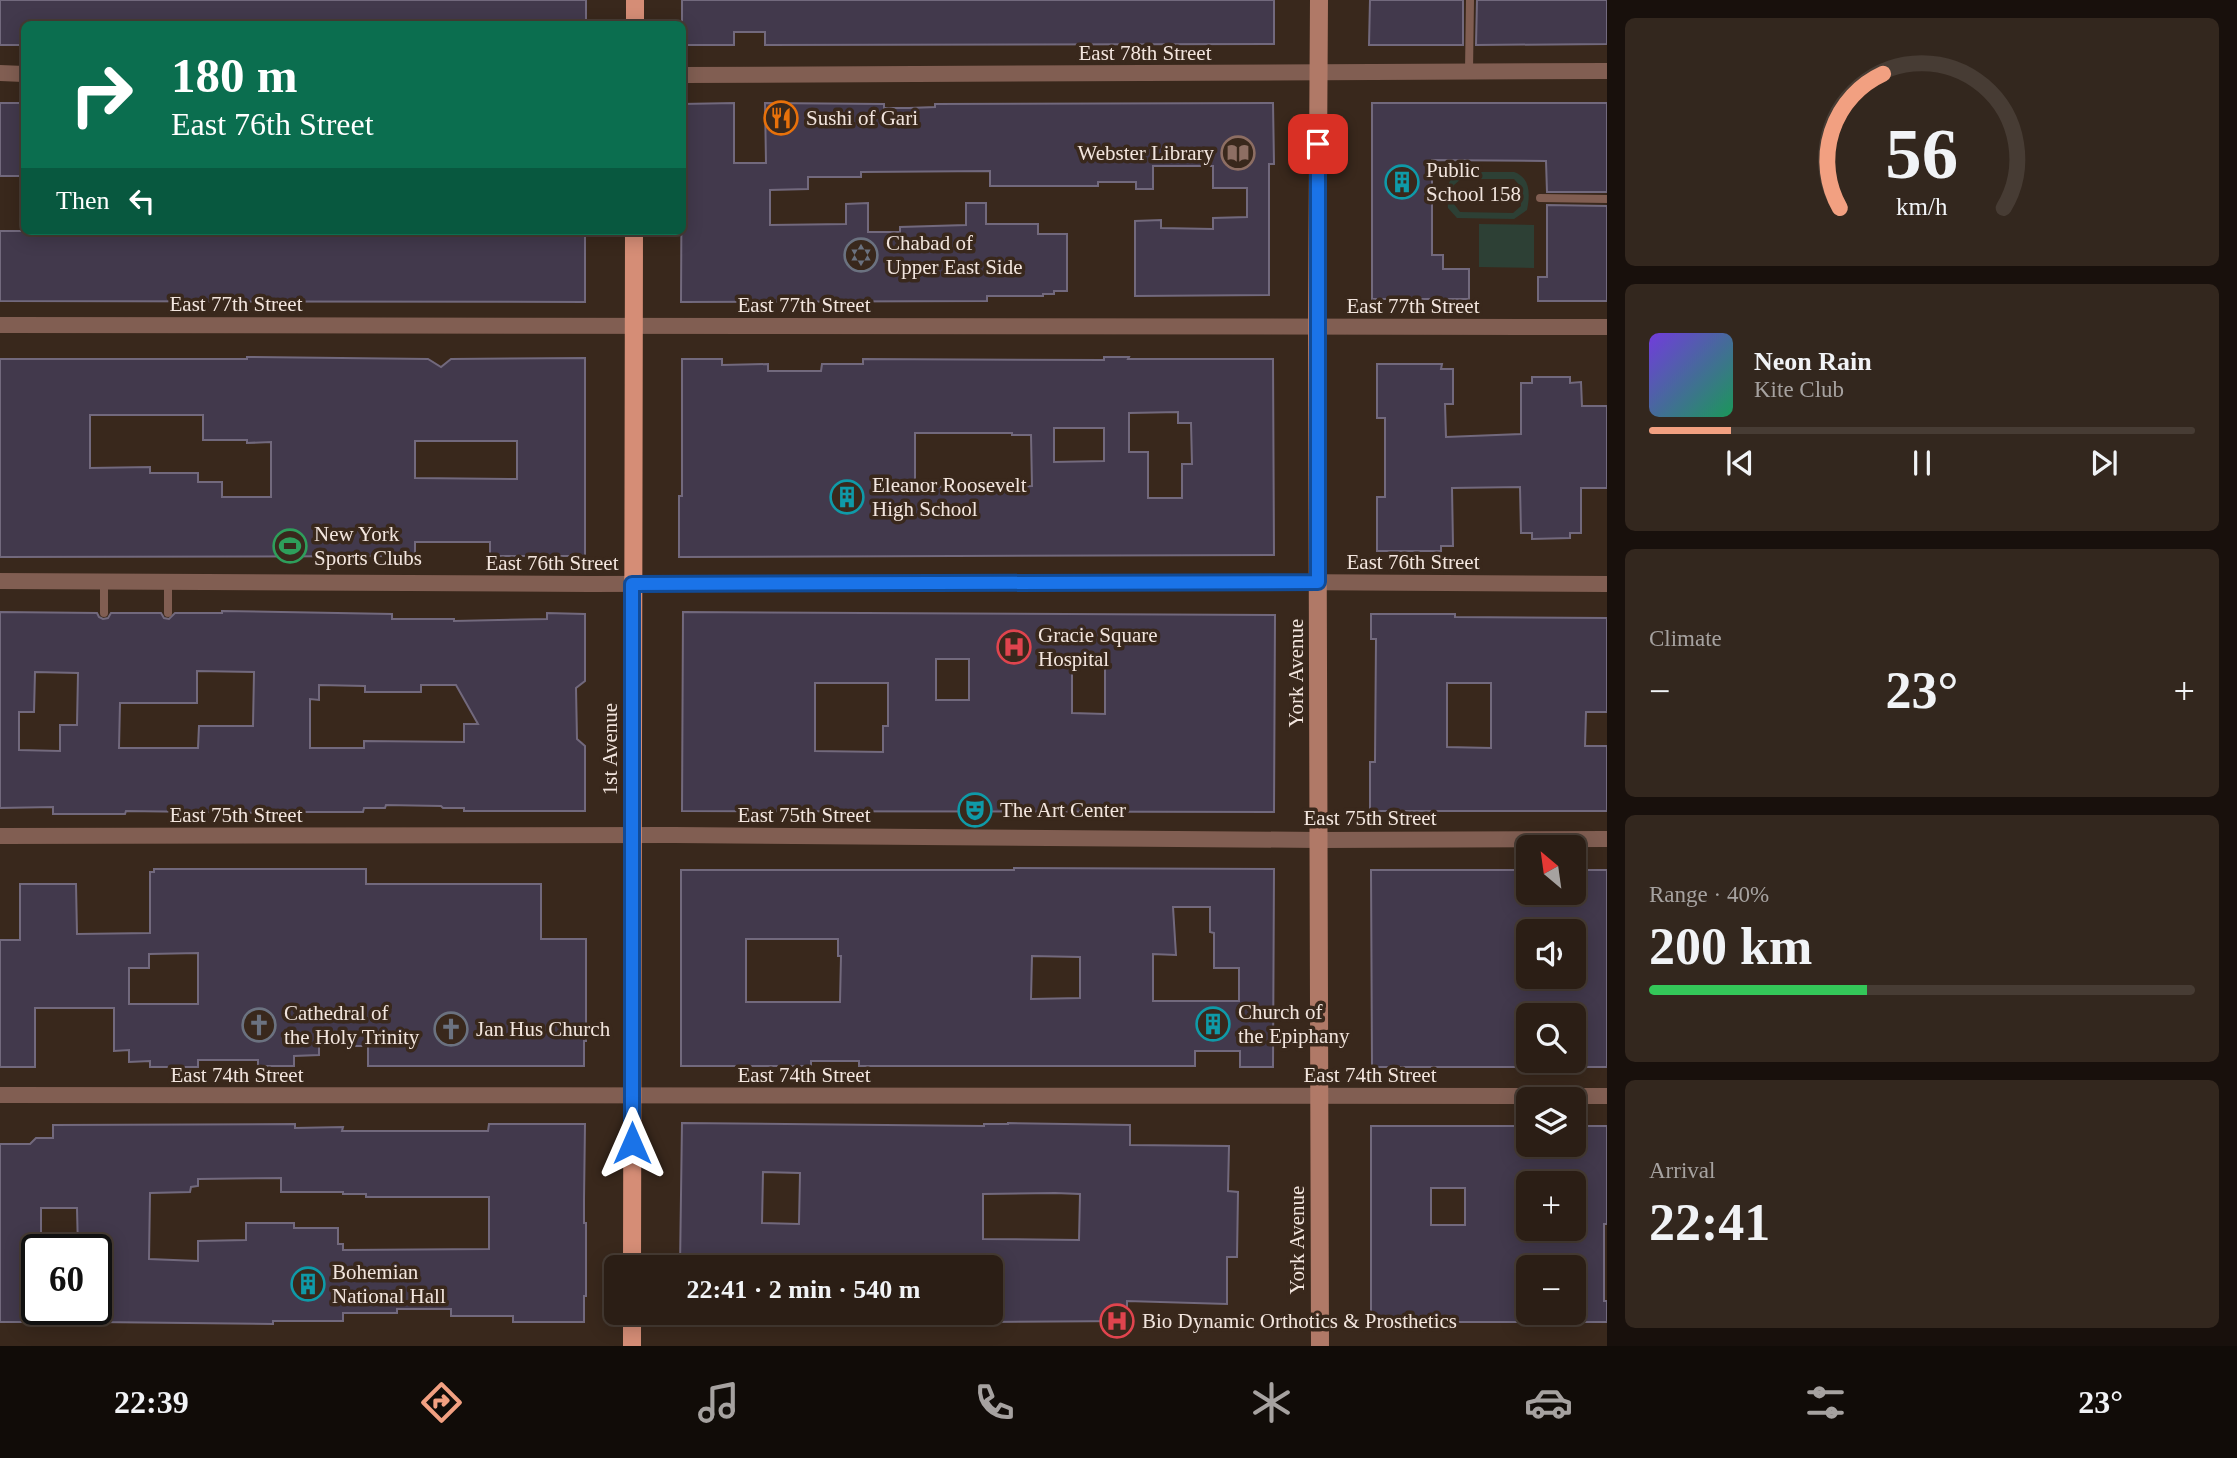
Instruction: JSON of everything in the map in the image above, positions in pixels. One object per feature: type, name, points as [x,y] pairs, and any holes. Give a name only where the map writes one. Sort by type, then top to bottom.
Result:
[{"type":"main road","points":[[635,0],[635,21]]},
{"type":"main road","name":"York Avenue","points":[[1319,0],[1317,326],[1320,1346]]},
{"type":"main road","name":"1st Avenue","points":[[632,1255],[634,235]]},
{"type":"main road","points":[[632,1325],[632,1346]]},
{"type":"street","name":"East 78th Street","points":[[686,75],[1607,71]]},
{"type":"street","points":[[0,74],[21,74]]},
{"type":"street","name":"East 77th Street","points":[[0,325],[1607,327]]},
{"type":"street","name":"East 76th Street","points":[[0,581],[1607,584]]},
{"type":"street","name":"East 75th Street","points":[[0,836],[632,835],[1607,839]]},
{"type":"street","name":"East 74th Street","points":[[0,1096],[1607,1096]]},
{"type":"lane","points":[[1469,71],[1470,0]]},
{"type":"lane","points":[[1540,198],[1607,199]]},
{"type":"lane","points":[[104,582],[104,613]]},
{"type":"lane","points":[[168,582],[168,613]]},
{"type":"green space","points":[[1461,172],[1514,172],[1524,178],[1528,188],[1527,210],[1514,219],[1457,218],[1448,208],[1447,196],[1448,186]],"holes":[[[1461,179],[1514,179],[1521,187],[1521,206],[1513,213],[1460,212],[1454,204],[1454,185]]]},
{"type":"green space","points":[[1479,224],[1534,225],[1534,268],[1479,267]]},
{"type":"building","points":[[0,0],[586,0],[586,21],[21,21],[21,45],[0,45]]},
{"type":"building","points":[[682,0],[1274,0],[1274,44],[765,45],[765,32],[734,32],[734,45],[686,45],[686,21],[682,21]]},
{"type":"building","points":[[1370,0],[1463,0],[1463,45],[1369,45]]},
{"type":"building","points":[[1477,0],[1607,0],[1607,44],[1476,45]]},
{"type":"building","points":[[0,103],[21,103],[21,176],[0,176]]},
{"type":"building","points":[[734,103],[734,163],[766,163],[765,103],[884,104],[884,108],[909,108],[935,107],[935,104],[1273,103],[1274,164],[1269,164],[1269,295],[1135,296],[1135,221],[1161,220],[1161,228],[1213,229],[1213,218],[1247,217],[1247,188],[1213,188],[1213,166],[1153,166],[1153,189],[1136,189],[1136,182],[1098,182],[1098,186],[990,186],[990,171],[861,172],[861,177],[808,177],[808,189],[770,190],[770,225],[846,224],[846,204],[868,203],[868,232],[900,232],[900,227],[966,225],[966,203],[986,203],[986,224],[1038,224],[1038,234],[1067,234],[1067,291],[1054,291],[1054,294],[1043,296],[987,296],[987,301],[681,302],[681,235],[686,235],[686,104]]},
{"type":"building","name":"Public School 158","points":[[1372,103],[1607,103],[1607,192],[1547,192],[1546,161],[1432,160],[1432,255],[1443,255],[1443,269],[1469,269],[1469,299],[1372,299]]},
{"type":"building","points":[[1547,205],[1607,206],[1607,301],[1538,301],[1538,277],[1547,277]]},
{"type":"building","points":[[0,231],[21,231],[21,235],[585,235],[585,302],[0,301]]},
{"type":"building","points":[[1104,357],[1273,359],[1274,555],[679,557],[682,359],[722,359],[722,365],[768,364],[768,371],[821,371],[822,364],[863,364],[863,359],[1104,360]],"holes":[[[1178,412],[1178,423],[1191,423],[1192,464],[1182,464],[1182,498],[1148,498],[1148,452],[1129,452],[1129,413]],[[1054,428],[1104,428],[1104,461],[1054,462]],[[915,433],[1031,435],[1032,486],[915,487]]]},
{"type":"building","points":[[585,358],[585,556],[490,556],[490,542],[415,542],[415,556],[0,557],[0,359],[428,359],[441,367],[451,359]],"holes":[[[90,415],[203,415],[203,440],[271,442],[271,497],[222,497],[222,482],[198,482],[198,473],[150,473],[150,467],[90,468]],[[415,441],[517,441],[517,479],[415,478]]]},
{"type":"building","points":[[1377,364],[1442,364],[1441,369],[1453,369],[1453,404],[1445,404],[1446,437],[1521,434],[1521,383],[1532,383],[1532,377],[1570,377],[1570,383],[1581,382],[1582,406],[1607,406],[1607,488],[1581,488],[1581,533],[1570,533],[1570,538],[1532,539],[1532,533],[1521,533],[1520,487],[1452,488],[1453,546],[1441,546],[1441,551],[1377,551],[1377,497],[1385,497],[1385,418],[1377,418]]},
{"type":"building","points":[[0,612],[97,613],[103,619],[108,618],[111,613],[161,613],[164,618],[169,619],[175,613],[392,614],[392,619],[454,621],[547,619],[547,613],[585,614],[585,681],[576,688],[577,739],[585,746],[585,811],[464,811],[464,808],[441,806],[386,805],[385,808],[364,808],[363,812],[126,811],[125,814],[53,814],[53,807],[0,808]],"holes":[[[197,671],[254,672],[253,726],[199,726],[198,748],[119,748],[120,703],[197,703]],[[35,672],[78,673],[77,725],[60,725],[60,751],[19,750],[19,712],[34,712]],[[319,685],[365,686],[365,692],[421,692],[421,685],[456,685],[478,724],[464,724],[464,742],[364,741],[364,748],[310,748],[310,699],[319,700]]]},
{"type":"building","points":[[683,612],[1275,615],[1274,812],[682,811]],"holes":[[[936,659],[969,659],[969,700],[936,700]],[[1072,660],[1105,661],[1105,714],[1072,713]],[[815,683],[888,683],[888,726],[883,726],[883,752],[815,751]]]},
{"type":"building","points":[[1371,614],[1607,618],[1607,712],[1586,712],[1585,746],[1607,746],[1607,811],[1370,811],[1370,762],[1375,762],[1376,639],[1371,639]],"holes":[[[1447,683],[1491,683],[1491,748],[1447,747]]]},
{"type":"building","points":[[154,869],[366,869],[366,884],[541,884],[541,939],[586,939],[584,1066],[368,1066],[368,1046],[319,1046],[319,1055],[294,1056],[294,1066],[258,1066],[258,1060],[198,1060],[198,1067],[150,1067],[150,1061],[129,1062],[129,1050],[114,1051],[114,1008],[35,1008],[35,1067],[0,1067],[0,940],[20,940],[20,884],[76,884],[77,934],[150,933],[150,872],[154,872]],"holes":[[[198,953],[198,1004],[129,1004],[129,968],[149,968],[149,954]]]},
{"type":"building","points":[[1274,869],[1273,1067],[1240,1067],[1240,1051],[1195,1051],[1195,1066],[859,1066],[859,1061],[811,1061],[811,1066],[681,1066],[681,870]],"holes":[[[1173,907],[1210,907],[1210,932],[1214,933],[1214,968],[1239,968],[1239,1001],[1153,1001],[1153,954],[1176,955]],[[746,939],[838,939],[838,956],[841,956],[840,1002],[746,1002]],[[1032,956],[1080,957],[1080,998],[1031,999]]]},
{"type":"building","points":[[1371,870],[1516,870],[1516,905],[1586,905],[1586,870],[1607,870],[1607,1067],[1586,1067],[1586,1003],[1516,1003],[1516,1067],[1372,1067]]},
{"type":"building","points":[[682,1123],[1130,1125],[1130,1145],[1229,1146],[1228,1191],[1238,1192],[1237,1257],[1227,1257],[1227,1304],[1127,1301],[1127,1321],[1003,1322],[1003,1255],[680,1255]],"holes":[[[763,1172],[800,1173],[799,1224],[762,1223]],[[983,1194],[1080,1194],[1079,1240],[983,1239]]]},
{"type":"building","points":[[295,1124],[295,1128],[343,1127],[342,1131],[488,1131],[489,1124],[585,1124],[584,1322],[513,1322],[513,1316],[451,1316],[451,1309],[397,1309],[397,1313],[343,1313],[343,1321],[273,1321],[273,1324],[112,1322],[112,1234],[78,1234],[77,1208],[41,1208],[41,1234],[21,1234],[21,1322],[0,1322],[0,1144],[30,1144],[36,1138],[53,1138],[53,1125]],"holes":[[[281,1178],[281,1192],[366,1194],[366,1197],[489,1197],[489,1249],[343,1250],[343,1244],[338,1244],[338,1228],[294,1228],[294,1223],[246,1223],[246,1240],[198,1241],[198,1261],[149,1259],[150,1193],[190,1192],[191,1187],[198,1186],[198,1179]]]},
{"type":"building","points":[[1371,1126],[1516,1126],[1516,1157],[1586,1157],[1586,1126],[1607,1126],[1604,1301],[1607,1301],[1607,1322],[1586,1322],[1586,1255],[1516,1255],[1516,1322],[1371,1322]],"holes":[[[1431,1188],[1465,1188],[1465,1225],[1431,1225]]]},
{"type":"place","name":"Sushi of Gari","points":[[781,118]]},
{"type":"place","name":"Webster Library","points":[[1238,153]]},
{"type":"place","name":"Public School 158","points":[[1402,182]]},
{"type":"place","name":"Chabad of Upper East Side","points":[[861,255]]},
{"type":"place","name":"Eleanor Roosevelt High School","points":[[847,497]]},
{"type":"place","name":"New York Sports Clubs","points":[[290,546]]},
{"type":"place","name":"Gracie Square Hospital","points":[[1014,647]]},
{"type":"place","name":"The Art Center","points":[[975,810]]},
{"type":"place","name":"Church of the Epiphany","points":[[1213,1024]]},
{"type":"place","name":"Cathedral of the Holy Trinity","points":[[259,1025]]},
{"type":"place","name":"Jan Hus Church","points":[[451,1029]]},
{"type":"place","name":"Bohemian National Hall","points":[[308,1284]]},
{"type":"place","name":"Bio Dynamic Orthotics & Prosthetics","points":[[1117,1321]]},
{"type":"route","points":[[632,1143],[632,584],[1318,582],[1318,144]]}]
